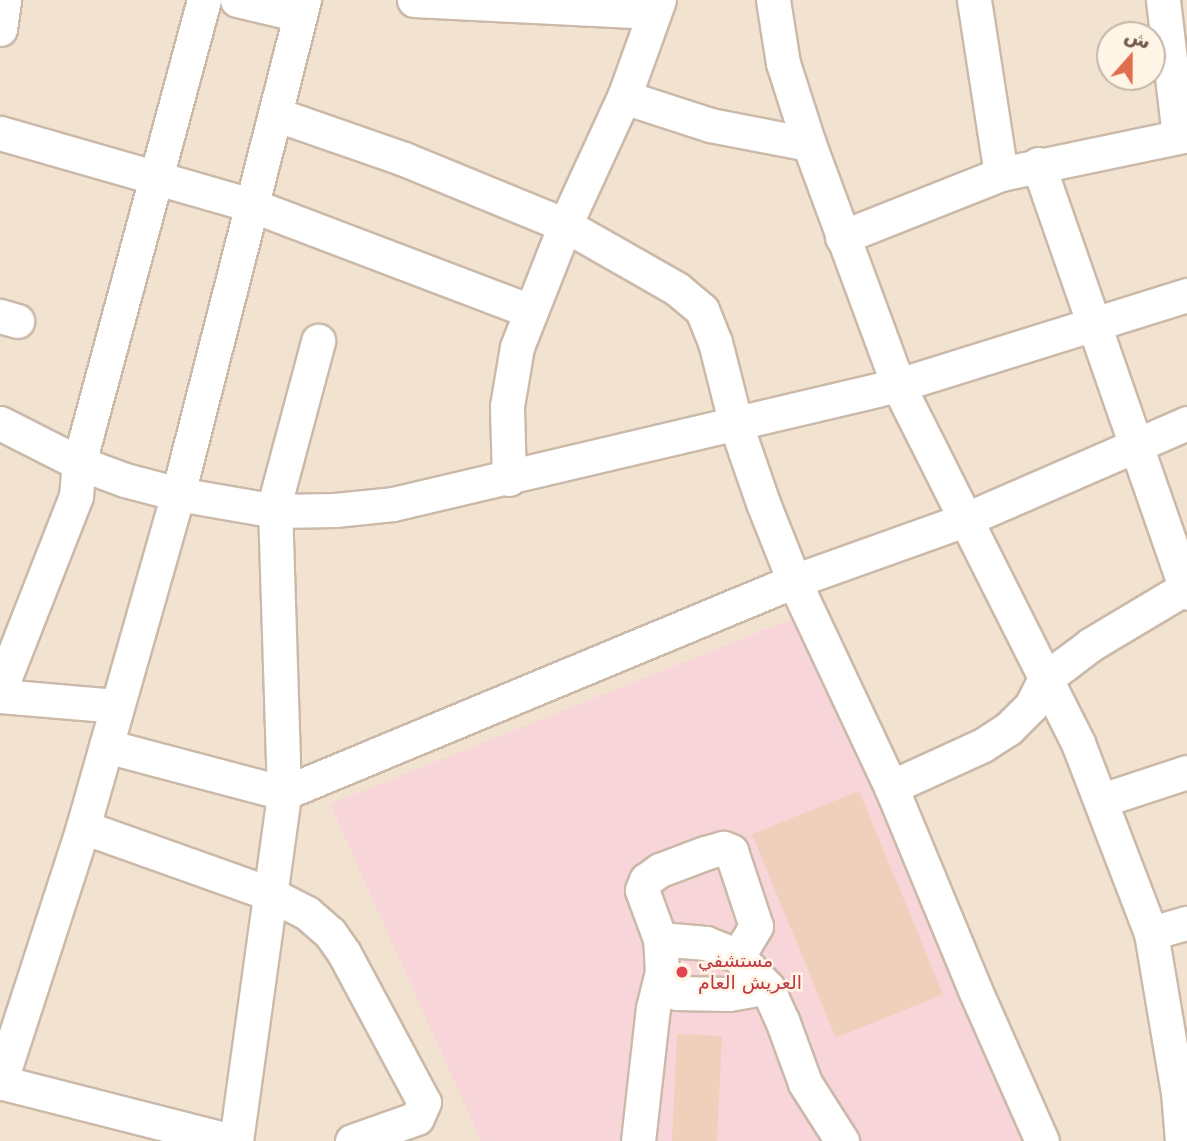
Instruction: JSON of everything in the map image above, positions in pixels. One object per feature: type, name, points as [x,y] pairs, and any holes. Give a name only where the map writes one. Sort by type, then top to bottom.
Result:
[{"type":"street","points":[[0,29],[4,0]]},
{"type":"street","points":[[0,690],[76,496],[79,463],[204,0]]},
{"type":"street","points":[[237,0],[302,8],[178,494],[83,827],[0,1082],[234,1141],[284,793],[275,511],[282,469],[318,341]]},
{"type":"street","points":[[414,0],[657,6],[624,97],[565,225],[530,311],[509,383],[506,433],[509,478]]},
{"type":"street","points":[[773,0],[783,63],[809,144],[898,385],[1045,679],[1102,800],[1151,933],[1182,1092],[1182,1141]]},
{"type":"street","points":[[974,0],[1001,174]]},
{"type":"street","points":[[842,237],[1001,174],[1038,164],[1183,136],[1163,0]]},
{"type":"street","points":[[624,97],[710,125],[809,144]]},
{"type":"street","points":[[275,114],[425,167],[565,225],[677,289],[702,310],[715,342],[736,425],[794,581],[891,787],[975,990],[1042,1141]]},
{"type":"street","points":[[0,133],[251,205],[530,311]]},
{"type":"street","points":[[891,787],[983,745],[1008,729],[1031,706],[1045,679],[1090,645],[1186,589],[1038,164]]},
{"type":"street","points":[[0,423],[79,463],[125,480],[178,494],[275,511],[335,510],[393,504],[898,385],[1187,295]]},
{"type":"street","points":[[107,746],[284,793],[794,581],[964,520],[1187,423]]},
{"type":"street","points":[[0,696],[116,706]]},
{"type":"street","points":[[1102,800],[1187,772]]},
{"type":"street","points":[[83,827],[268,893],[307,913],[330,933],[424,1099],[423,1108],[417,1118],[352,1141]]},
{"type":"street","points":[[638,1141],[653,1008],[662,972],[660,939],[642,890],[646,880],[660,870],[723,848],[731,852],[756,926],[738,956]]},
{"type":"street","points":[[1151,933],[1187,923]]},
{"type":"street","points":[[660,939],[706,943],[738,956],[766,987],[782,1020],[805,1083],[842,1141]]},
{"type":"street","points":[[662,972],[669,987],[677,993],[729,994],[766,987]]},
{"type":"shaded area","points":[[0,0],[1187,0],[1187,1141],[0,1141]]},
{"type":"shaded area","name":"مستشفي العريش العام","points":[[799,616],[1033,1141],[481,1141],[330,804]]},
{"type":"building","points":[[859,791],[943,994],[836,1038],[752,834]]},
{"type":"building","points":[[677,1034],[722,1036],[717,1141],[672,1141]]},
{"type":"place","name":"مستشفي العريش العام","points":[[682,972]]}]
